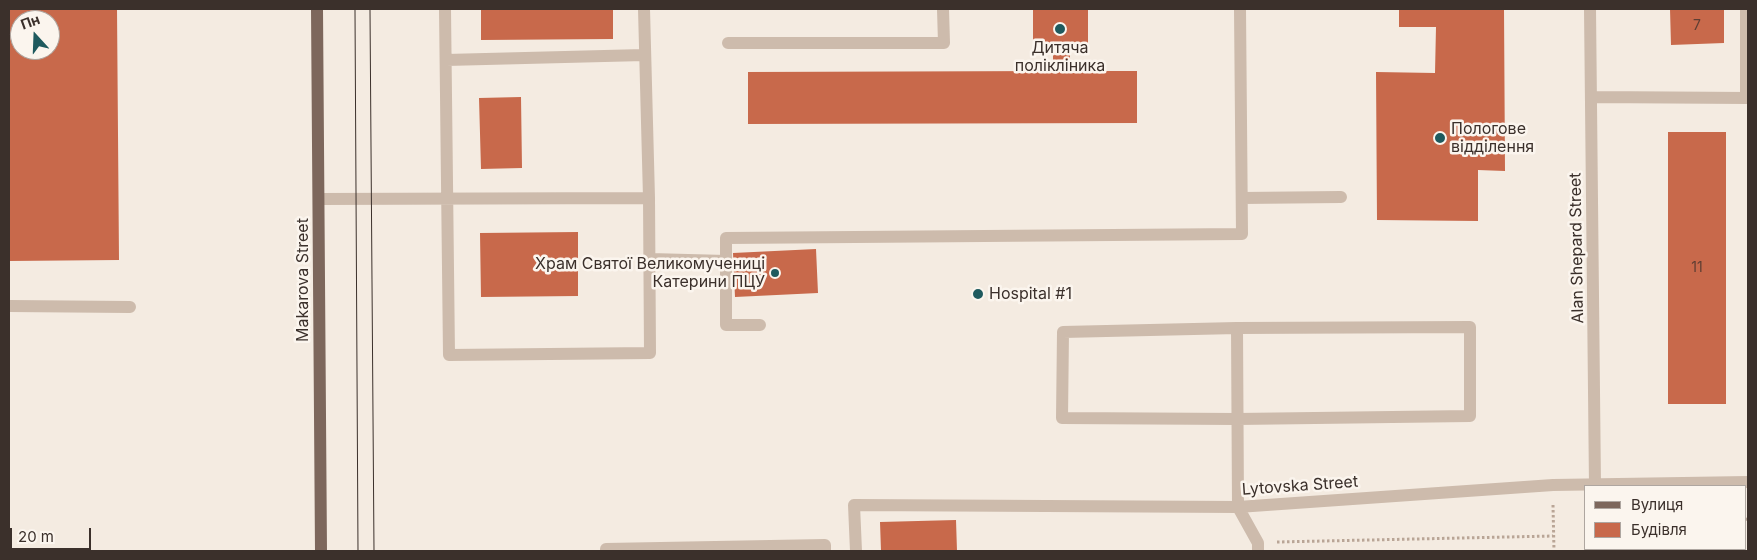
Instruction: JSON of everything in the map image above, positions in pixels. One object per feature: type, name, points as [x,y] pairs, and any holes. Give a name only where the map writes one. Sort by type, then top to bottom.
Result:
[{"type":"main road","name":"Makarova Street","points":[[317,9],[321,551]]},
{"type":"street","points":[[445,9],[449,354],[650,353],[649,198],[644,9]]},
{"type":"street","points":[[728,42],[944,43],[943,9]]},
{"type":"street","points":[[760,325],[726,325],[726,238],[1242,234],[1240,9]]},
{"type":"street","name":"Alan Shepard Street","points":[[1590,9],[1595,485]]},
{"type":"street","points":[[1591,97],[1747,98],[1746,9]]},
{"type":"street","points":[[446,60],[644,55]]},
{"type":"street","points":[[1242,198],[1341,197]]},
{"type":"street","points":[[319,199],[649,198]]},
{"type":"street","points":[[650,259],[726,260]]},
{"type":"street","points":[[9,306],[130,307]]},
{"type":"street","points":[[1470,327],[1470,416],[1237,419],[1062,418],[1063,332],[1237,328],[1470,327]]},
{"type":"street","points":[[1237,328],[1238,507],[1258,547]]},
{"type":"street","name":"Lytovska Street","points":[[856,551],[854,505],[1238,507],[1553,484],[1748,482]]},
{"type":"street","points":[[606,551],[606,549],[825,545],[825,551]]},
{"type":"path","points":[[1553,484],[1554,551]]},
{"type":"path","points":[[1258,547],[1554,536]]},
{"type":"building","points":[[9,9],[117,9],[119,260],[9,261]]},
{"type":"building","points":[[481,9],[613,9],[613,39],[481,40]]},
{"type":"building","points":[[1033,9],[1088,9],[1088,50],[1070,50],[1070,71],[1137,71],[1137,123],[748,124],[748,72],[1053,71],[1053,50],[1033,50]]},
{"type":"building","name":"Пологове відділення","points":[[1399,9],[1504,9],[1505,171],[1478,170],[1478,221],[1377,220],[1376,72],[1435,73],[1436,27],[1399,27]]},
{"type":"building","points":[[1670,9],[1724,9],[1724,43],[1671,45]]},
{"type":"building","points":[[521,97],[522,168],[481,169],[479,98]]},
{"type":"building","points":[[1668,132],[1726,132],[1726,404],[1668,404]]},
{"type":"building","points":[[578,232],[578,296],[481,297],[480,233]]},
{"type":"building","name":"Храм Святої Великомучениці Катерини ПЦУ","points":[[816,249],[818,293],[735,297],[733,253]]},
{"type":"building","points":[[956,520],[957,551],[881,551],[880,522]]},
{"type":"building","points":[[1665,550],[1729,550],[1729,551]]},
{"type":"tram line","points":[[355,9],[358,551]]},
{"type":"tram line","points":[[370,9],[374,551]]},
{"type":"place","name":"Дитяча полікліника","points":[[1060,29]]},
{"type":"place","name":"Пологове відділення","points":[[1440,138]]},
{"type":"place","name":"Храм Святої Великомучениці Катерини ПЦУ","points":[[775,273]]},
{"type":"place","name":"Hospital #1","points":[[978,294]]}]
